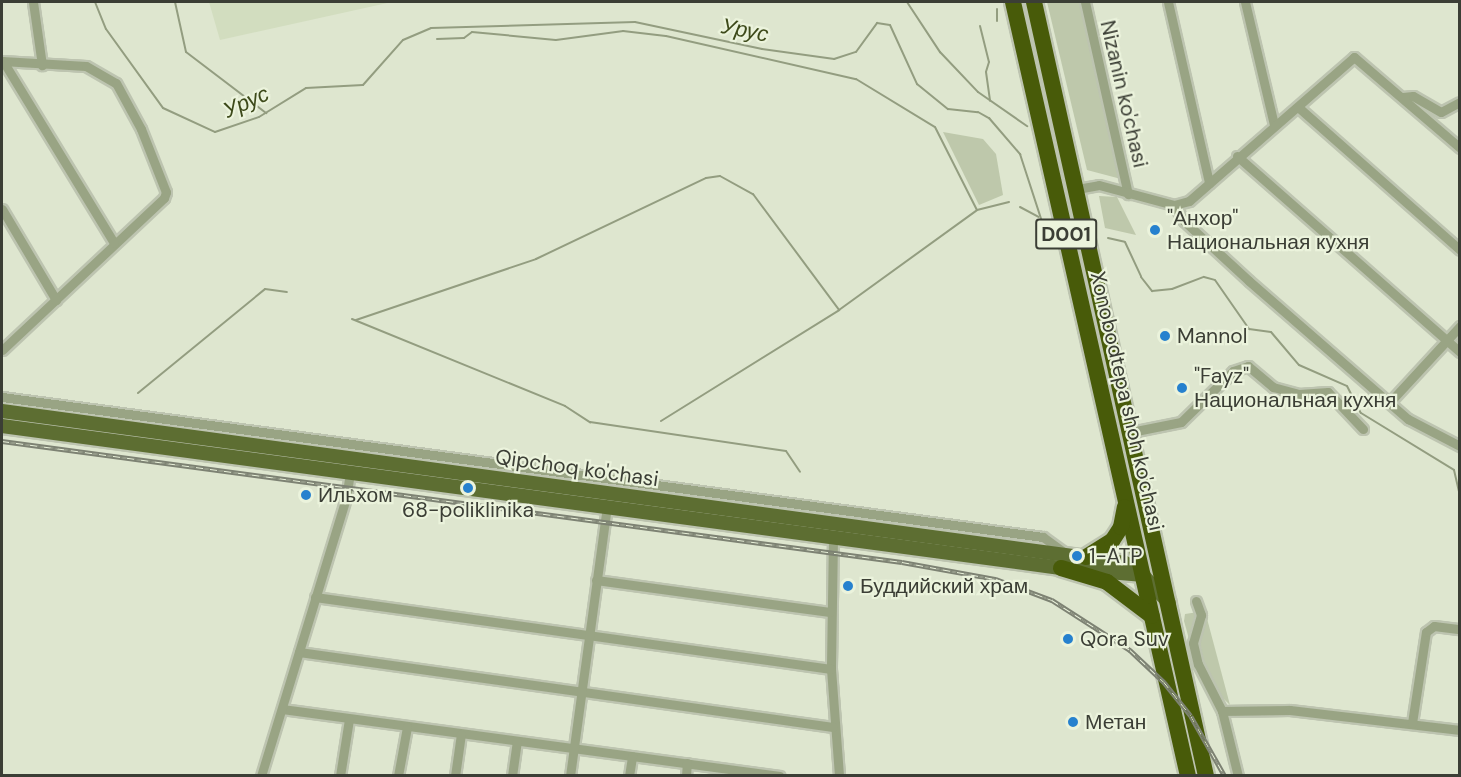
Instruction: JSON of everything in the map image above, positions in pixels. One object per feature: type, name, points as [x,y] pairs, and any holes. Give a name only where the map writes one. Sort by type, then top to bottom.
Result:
[{"type":"highway","name":"Xonobodtepa shoh ko'chasi","points":[[1013,2],[1188,776]]},
{"type":"highway","name":"Xonobodtepa shoh ko'chasi","points":[[1034,2],[1170,605],[1206,776]]},
{"type":"highway","points":[[1092,351],[1104,356],[1112,348]]},
{"type":"highway","points":[[1086,557],[1107,546],[1118,533],[1125,498]]},
{"type":"highway","points":[[1064,561],[1107,582],[1151,612]]},
{"type":"main road","name":"Qipchoq ko'chasi","points":[[2,411],[1064,561],[1143,576]]},
{"type":"main road","name":"Qipchoq ko'chasi","points":[[2,426],[833,538],[848,532]]},
{"type":"main road","name":"Qipchoq ko'chasi","points":[[1064,561],[1086,557],[1125,563],[1143,576],[1170,605]]},
{"type":"main road","points":[[1143,576],[1153,569],[1159,558]]},
{"type":"main road","points":[[1151,612],[1170,605]]},
{"type":"street","points":[[33,2],[42,65]]},
{"type":"street","name":"Nizanin ko'chasi","points":[[1085,2],[1128,194]]},
{"type":"street","points":[[1168,2],[1209,183]]},
{"type":"street","points":[[1245,2],[1274,125]]},
{"type":"street","points":[[1077,189],[1099,185],[1174,205],[1195,198],[1237,156],[1298,107],[1354,57],[1460,148]]},
{"type":"street","points":[[2,61],[86,66],[107,76],[124,92],[145,138],[166,195],[2,350]]},
{"type":"street","points":[[2,61],[114,243]]},
{"type":"street","points":[[1403,97],[1410,95],[1441,112],[1460,102]]},
{"type":"street","points":[[1298,107],[1460,250]]},
{"type":"street","points":[[1237,156],[1445,342],[1460,352]]},
{"type":"street","points":[[1174,205],[1185,221],[1249,281],[1389,403],[1418,426],[1460,446]]},
{"type":"street","points":[[2,209],[56,300]]},
{"type":"street","points":[[1389,403],[1460,326]]},
{"type":"street","points":[[1131,432],[1181,422],[1233,371],[1248,366],[1273,387],[1299,394],[1328,392],[1363,429]]},
{"type":"street","points":[[2,397],[1043,537],[1064,561]]},
{"type":"street","points":[[261,776],[346,498],[350,472]]},
{"type":"street","points":[[570,776],[607,507]]},
{"type":"street","points":[[833,538],[830,612],[831,669],[833,727],[840,774]]},
{"type":"street","points":[[596,580],[830,612]]},
{"type":"street","points":[[315,597],[831,669]]},
{"type":"street","points":[[1196,601],[1201,615],[1193,643],[1198,664],[1222,711],[1238,776]]},
{"type":"street","points":[[1412,723],[1426,632],[1434,626],[1460,629]]},
{"type":"street","points":[[298,652],[833,727]]},
{"type":"street","points":[[282,709],[687,763],[743,773],[780,776]]},
{"type":"street","points":[[1222,711],[1233,709],[1290,710],[1460,730]]},
{"type":"street","points":[[340,776],[349,719]]},
{"type":"street","points":[[398,776],[407,727]]},
{"type":"street","points":[[455,776],[460,734]]},
{"type":"street","points":[[512,776],[517,741]]},
{"type":"street","points":[[629,776],[632,756]]},
{"type":"street","points":[[686,776],[687,763]]},
{"type":"shaded area","points":[[209,2],[392,2],[220,40]]},
{"type":"shaded area","points":[[1022,2],[1026,2],[1103,343],[1099,343]]},
{"type":"shaded area","points":[[1047,2],[1081,2],[1121,179],[1087,170]]},
{"type":"shaded area","points":[[943,132],[983,139],[996,154],[1003,195],[979,205]]},
{"type":"shaded area","points":[[1099,196],[1117,197],[1136,235],[1105,228]]},
{"type":"shaded area","points":[[1110,372],[1151,558],[1148,557],[1106,373]]},
{"type":"shaded area","points":[[1205,611],[1230,705],[1199,675],[1184,621],[1185,614]]},
{"type":"waterway","name":"Урус","points":[[95,2],[106,29],[163,108],[215,132],[259,117],[306,88],[363,85],[403,40],[431,28],[635,22],[762,49],[834,59],[856,52],[877,23],[890,25],[917,84],[948,109],[978,112],[989,118],[1020,154],[1048,240],[1056,246]]},
{"type":"waterway","points":[[175,2],[186,52],[266,113]]},
{"type":"waterway","points":[[907,2],[940,52],[978,92],[1027,126]]},
{"type":"waterway","points":[[997,9],[997,21]]},
{"type":"waterway","points":[[980,26],[989,62],[986,72],[990,101]]},
{"type":"waterway","points":[[437,39],[464,38],[472,32],[556,40],[623,31],[666,36],[856,79],[935,127],[977,210]]},
{"type":"waterway","points":[[356,320],[536,259],[706,178],[720,176],[753,194],[839,310]]},
{"type":"waterway","points":[[661,421],[839,310],[977,210],[1009,202]]},
{"type":"waterway","points":[[1020,207],[1039,217]]},
{"type":"waterway","name":"Урус","points":[[1108,238],[1125,242],[1141,277],[1152,291],[1172,289],[1204,277],[1215,280],[1249,329],[1271,332],[1299,365],[1347,386],[1361,413],[1454,470],[1460,496]]},
{"type":"waterway","points":[[138,393],[265,289],[287,292]]},
{"type":"waterway","points":[[352,319],[565,406],[590,422],[786,451],[800,472]]},
{"type":"railway","points":[[2,441],[902,562],[996,579],[1052,600],[1130,650],[1164,682],[1191,716],[1225,776]]},
{"type":"place","name":"\"Анхор\" Национальная кухня","points":[[1155,230]]},
{"type":"place","name":"Mannol","points":[[1165,336]]},
{"type":"place","name":"\"Fayz\" Национальная кухня","points":[[1182,388]]},
{"type":"place","name":"68-poliklinika","points":[[468,488]]},
{"type":"place","name":"Ильхом","points":[[306,495]]},
{"type":"place","name":"1-ATP","points":[[1077,556]]},
{"type":"place","name":"Буддийский храм","points":[[848,586]]},
{"type":"place","name":"Qora Suv","points":[[1068,639]]},
{"type":"place","name":"Метан","points":[[1073,722]]}]
